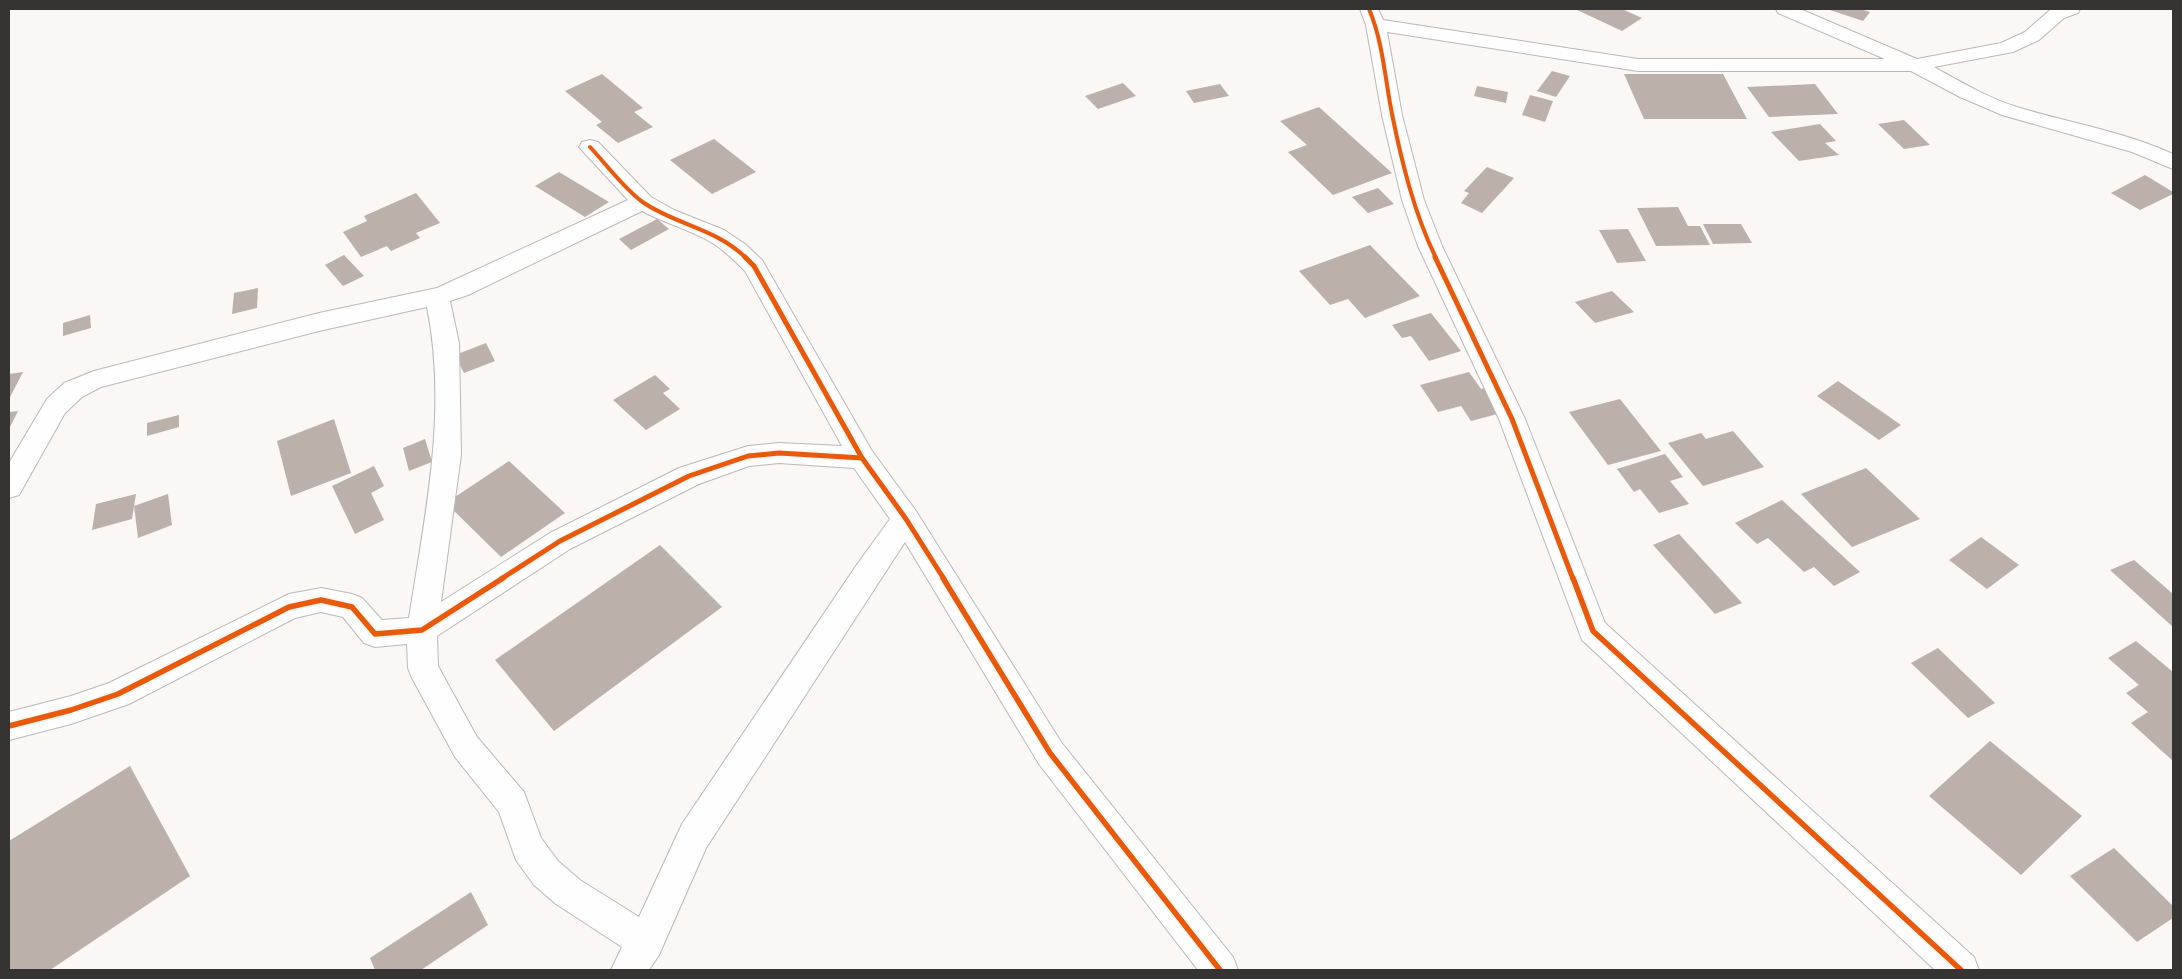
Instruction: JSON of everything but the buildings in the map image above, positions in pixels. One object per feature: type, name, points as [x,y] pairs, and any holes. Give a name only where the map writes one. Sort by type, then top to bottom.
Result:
[{"type":"street","points":[[1784,9],[1916,65],[1967,94],[2009,111],[2140,147],[2173,162]]},
{"type":"street","points":[[1961,970],[1593,631],[1512,419],[1430,246],[1420,218],[1392,115],[1372,17],[1594,60],[1638,65],[1916,65],[2006,48],[2032,36],[2057,14],[2071,9]]},
{"type":"street","points":[[590,147],[644,202],[666,215],[716,235],[737,249],[754,266],[862,458],[906,520],[961,606],[1050,753],[1220,970]]},
{"type":"street","points":[[9,487],[56,406],[73,390],[94,380],[292,329],[437,296],[460,288],[644,202]]},
{"type":"street","points":[[437,296],[447,342],[448,455],[422,630],[423,668],[466,747],[512,803],[528,848],[546,872],[568,892],[646,942]]},
{"type":"street","points":[[9,726],[71,710],[118,694],[289,607],[321,600],[352,607],[375,634],[422,630],[560,541],[689,476],[748,456],[778,453],[862,458]]},
{"type":"street","points":[[629,970],[646,942],[694,836],[866,575],[906,520]]},
{"type":"cycle path","points":[[1369,9],[1376,25],[1392,115],[1413,200],[1430,246],[1512,419],[1593,631],[1961,970]]},
{"type":"cycle path","points":[[590,147],[643,202],[666,215],[716,235],[737,249],[754,266],[862,458],[906,519],[1050,753],[1220,970]]},
{"type":"cycle path","points":[[9,726],[71,710],[118,694],[289,607],[321,600],[352,607],[375,634],[422,630],[560,541],[689,476],[748,456],[779,453],[862,458]]}]
